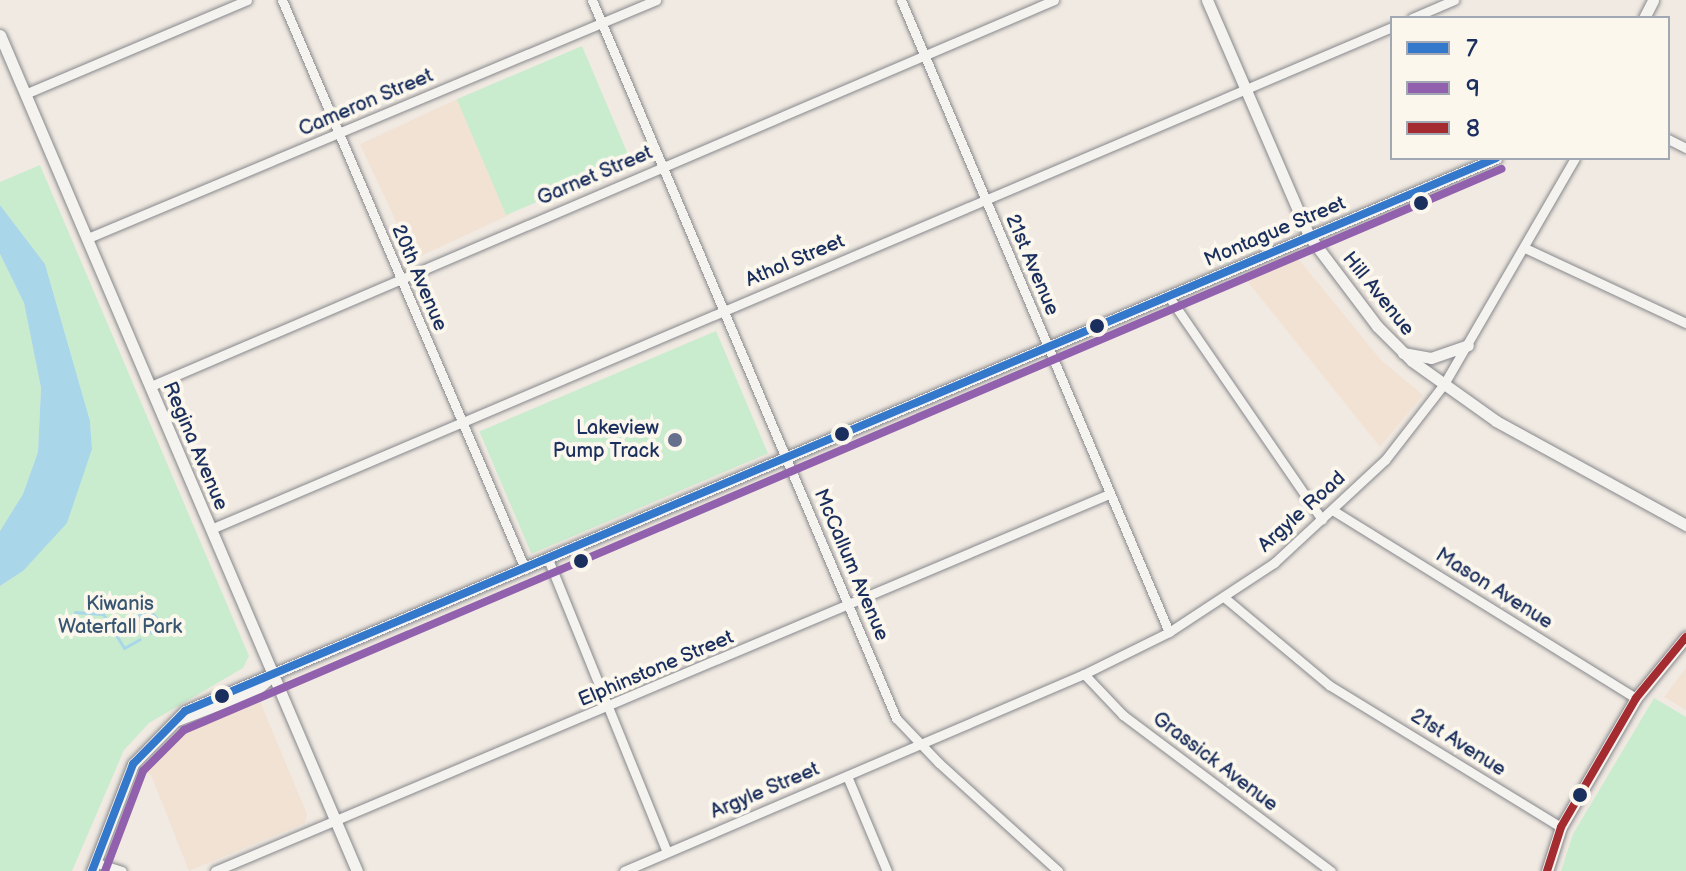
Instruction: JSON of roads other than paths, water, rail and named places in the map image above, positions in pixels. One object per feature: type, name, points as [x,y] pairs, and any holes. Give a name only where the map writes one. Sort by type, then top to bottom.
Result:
[{"type":"street","points":[[25,94],[247,0]]},
{"type":"street","name":"20th Avenue","points":[[282,0],[525,569]]},
{"type":"street","name":"McCallum Avenue","points":[[592,0],[896,718],[921,746],[1058,871]]},
{"type":"street","name":"Cameron Street","points":[[88,238],[656,0]]},
{"type":"street","name":"21st Avenue","points":[[901,0],[1107,495],[1169,632]]},
{"type":"street","name":"Garnet Street","points":[[151,386],[1054,0]]},
{"type":"street","name":"Hill Avenue","points":[[1207,0],[1309,236],[1403,353],[1496,421],[1686,525]]},
{"type":"street","points":[[1417,16],[1454,0]]},
{"type":"street","name":"Athol Street","points":[[211,529],[1390,28]]},
{"type":"street","name":"Regina Avenue","points":[[0,35],[357,871]]},
{"type":"street","name":"Montague Street","points":[[94,867],[133,764],[177,720],[205,701],[1491,160]]},
{"type":"street","name":"Argyle Road","points":[[921,746],[1084,674],[1169,632],[1225,598],[1334,511],[1385,460],[1444,384],[1525,248],[1572,160]]},
{"type":"street","points":[[1525,248],[1686,323]]},
{"type":"street","points":[[1169,297],[1322,520]]},
{"type":"street","points":[[1403,353],[1431,358],[1468,345]]},
{"type":"street","name":"Elphinstone Street","points":[[215,871],[610,709],[1107,495]]},
{"type":"street","name":"Mason Avenue","points":[[1334,511],[1636,698]]},
{"type":"street","points":[[548,559],[667,852]]},
{"type":"street","name":"21st Avenue","points":[[1225,598],[1329,685],[1561,827]]},
{"type":"street","points":[[1547,871],[1561,827],[1636,698],[1686,637]]},
{"type":"street","name":"Grassick Avenue","points":[[1084,674],[1123,715],[1330,871]]},
{"type":"street","name":"Argyle Street","points":[[624,871],[921,746]]},
{"type":"street","points":[[847,776],[887,871]]},
{"type":"street","points":[[94,867],[122,871]]},
{"type":"water","points":[[0,205],[45,264],[90,421],[92,449],[67,523],[23,571],[0,586],[0,531],[23,494],[38,452],[41,388],[24,303],[0,254]]},
{"type":"water","points":[[147,611],[156,614],[159,623],[156,632],[147,635],[138,632],[135,623],[138,614]]},
{"type":"waterway","points":[[75,612],[103,614],[124,648],[140,639]]},
{"type":"place","name":"Lakeview Pump Track","points":[[675,440]]},
{"type":"park label","name":"Kiwanis Waterfall Park","points":[[120,616]]}]
